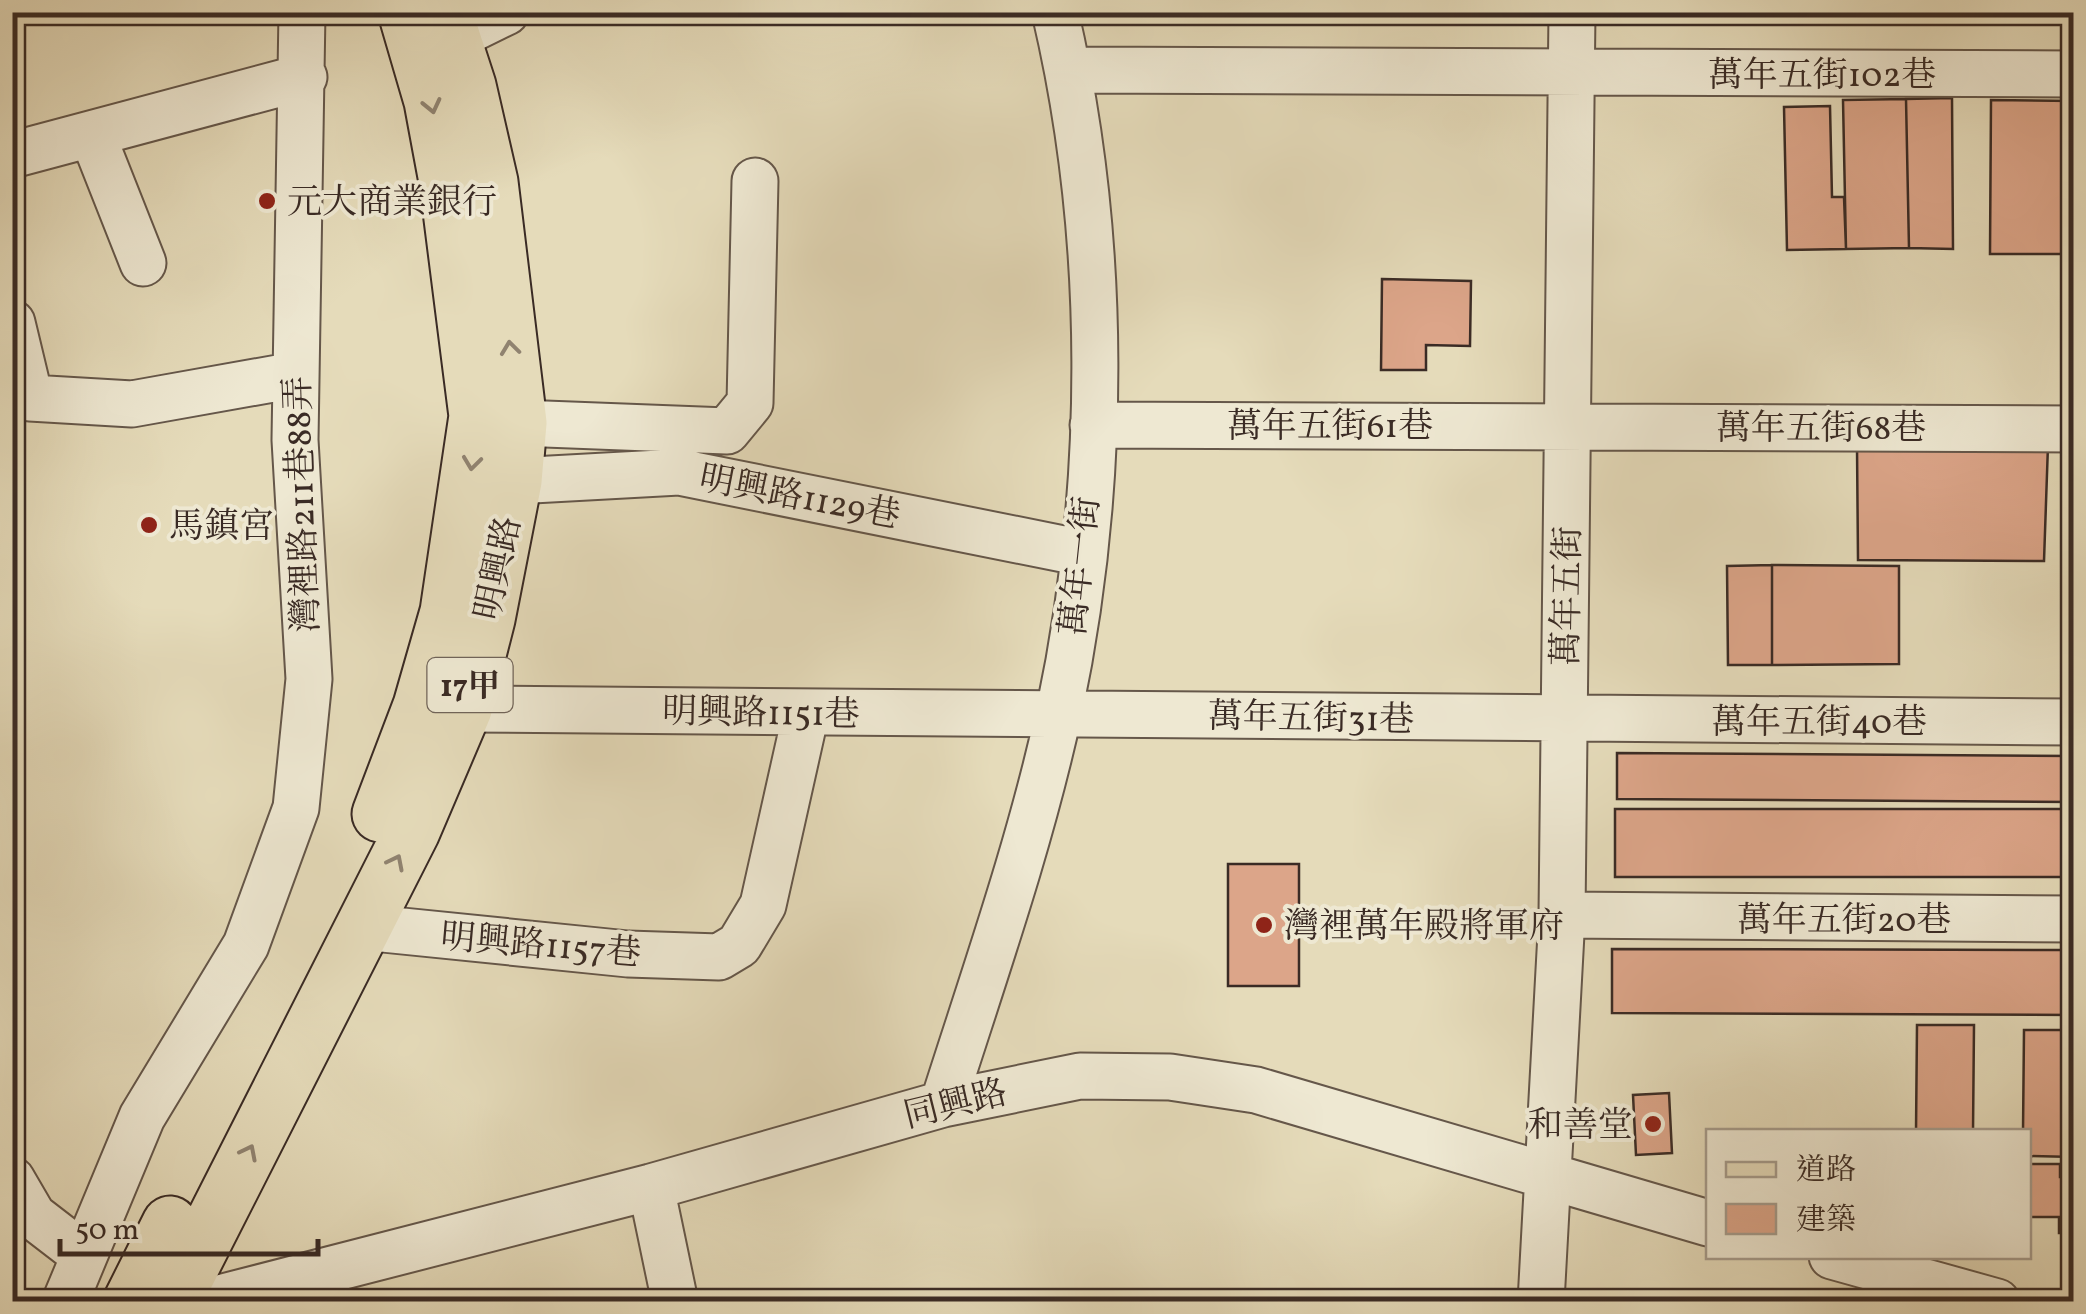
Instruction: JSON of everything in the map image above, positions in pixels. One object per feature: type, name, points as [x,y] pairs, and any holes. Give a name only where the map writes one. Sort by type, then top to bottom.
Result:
[{"type":"main road","name":"明興路","points":[[173,1302],[412,831],[464,709],[488,619],[514,481],[519,423],[490,182],[434,21]]},
{"type":"main road","name":"明興路","points":[[131,1302],[380,813],[422,706],[448,612],[477,416],[448,187],[432,101],[434,21]]},
{"type":"street","name":"灣裡路211巷88弄","points":[[63,1286],[142,1117],[246,945],[296,808],[309,679],[295,375],[304,76],[302,12]]},
{"type":"street","points":[[434,21],[506,12]]},
{"type":"street","name":"萬年一街","points":[[943,1104],[1058,714],[1082,553],[1092,426],[1092,290],[1082,158],[1056,12]]},
{"type":"street","name":"萬年五街","points":[[1541,1302],[1562,915],[1572,12]]},
{"type":"street","name":"萬年五街102巷","points":[[1069,70],[2074,74]]},
{"type":"street","points":[[12,155],[304,76]]},
{"type":"street","points":[[92,134],[142,264]]},
{"type":"street","points":[[519,423],[727,430],[750,403],[754,182]]},
{"type":"street","points":[[12,322],[21,400],[132,404],[295,375]]},
{"type":"street","name":"萬年五街61巷","points":[[1092,426],[1568,426]]},
{"type":"street","name":"萬年五街68巷","points":[[1568,426],[2074,429]]},
{"type":"street","name":"明興路1129巷","points":[[514,481],[678,472],[1082,553]]},
{"type":"street","name":"明興路1151巷","points":[[464,709],[1058,714]]},
{"type":"street","name":"明興路1157巷","points":[[363,927],[628,954],[719,957],[739,945],[762,906],[806,713]]},
{"type":"street","name":"萬年五街31巷","points":[[1058,714],[1564,721]]},
{"type":"street","name":"萬年五街40巷","points":[[1564,721],[2074,722]]},
{"type":"street","name":"萬年五街20巷","points":[[1562,915],[2074,920]]},
{"type":"street","name":"同興路","points":[[204,1302],[651,1187],[943,1104],[1080,1076],[1214,1081],[1293,1100],[1550,1180],[1706,1222]]},
{"type":"street","points":[[12,1180],[33,1216],[63,1286],[116,1302]]},
{"type":"street","points":[[651,1187],[675,1302]]},
{"type":"street","points":[[1843,1259],[1997,1302]]},
{"type":"building","points":[[1952,98],[1953,249],[1909,248],[1906,99]]},
{"type":"building","points":[[1906,99],[1909,248],[1846,249],[1843,100]]},
{"type":"building","points":[[1991,100],[2074,101],[2074,254],[1990,254]]},
{"type":"building","points":[[1830,106],[1832,197],[1844,197],[1846,249],[1787,250],[1784,107]]},
{"type":"building","points":[[1382,279],[1471,281],[1470,346],[1426,345],[1426,370],[1381,370]]},
{"type":"building","points":[[2048,445],[2044,561],[1858,560],[1857,447]]},
{"type":"building","points":[[1772,565],[1899,566],[1899,664],[1772,665]]},
{"type":"building","points":[[1772,565],[1772,665],[1728,665],[1727,566]]},
{"type":"building","points":[[1617,753],[2074,756],[2074,802],[1617,799]]},
{"type":"building","points":[[1615,809],[2074,809],[2074,877],[1615,877]]},
{"type":"building","name":"灣裡萬年殿將軍府","points":[[1228,864],[1299,864],[1299,986],[1228,986]]},
{"type":"building","points":[[1612,949],[2074,950],[2074,1015],[1612,1013]]},
{"type":"building","points":[[1917,1025],[1974,1025],[1973,1129],[1916,1129]]},
{"type":"building","points":[[2024,1030],[2074,1030],[2074,1157],[2031,1156],[2031,1129],[2023,1129]]},
{"type":"building","name":"和善堂","points":[[1669,1093],[1672,1153],[1636,1155],[1633,1095]]},
{"type":"building","points":[[2031,1164],[2060,1164],[2060,1177],[2074,1177],[2074,1233],[2059,1233],[2059,1217],[2031,1217]]},
{"type":"place","name":"元大商業銀行","points":[[267,201]]},
{"type":"place","name":"馬鎮宮","points":[[149,525]]},
{"type":"place","name":"灣裡萬年殿將軍府","points":[[1264,925]]},
{"type":"place","name":"和善堂","points":[[1653,1124]]}]
